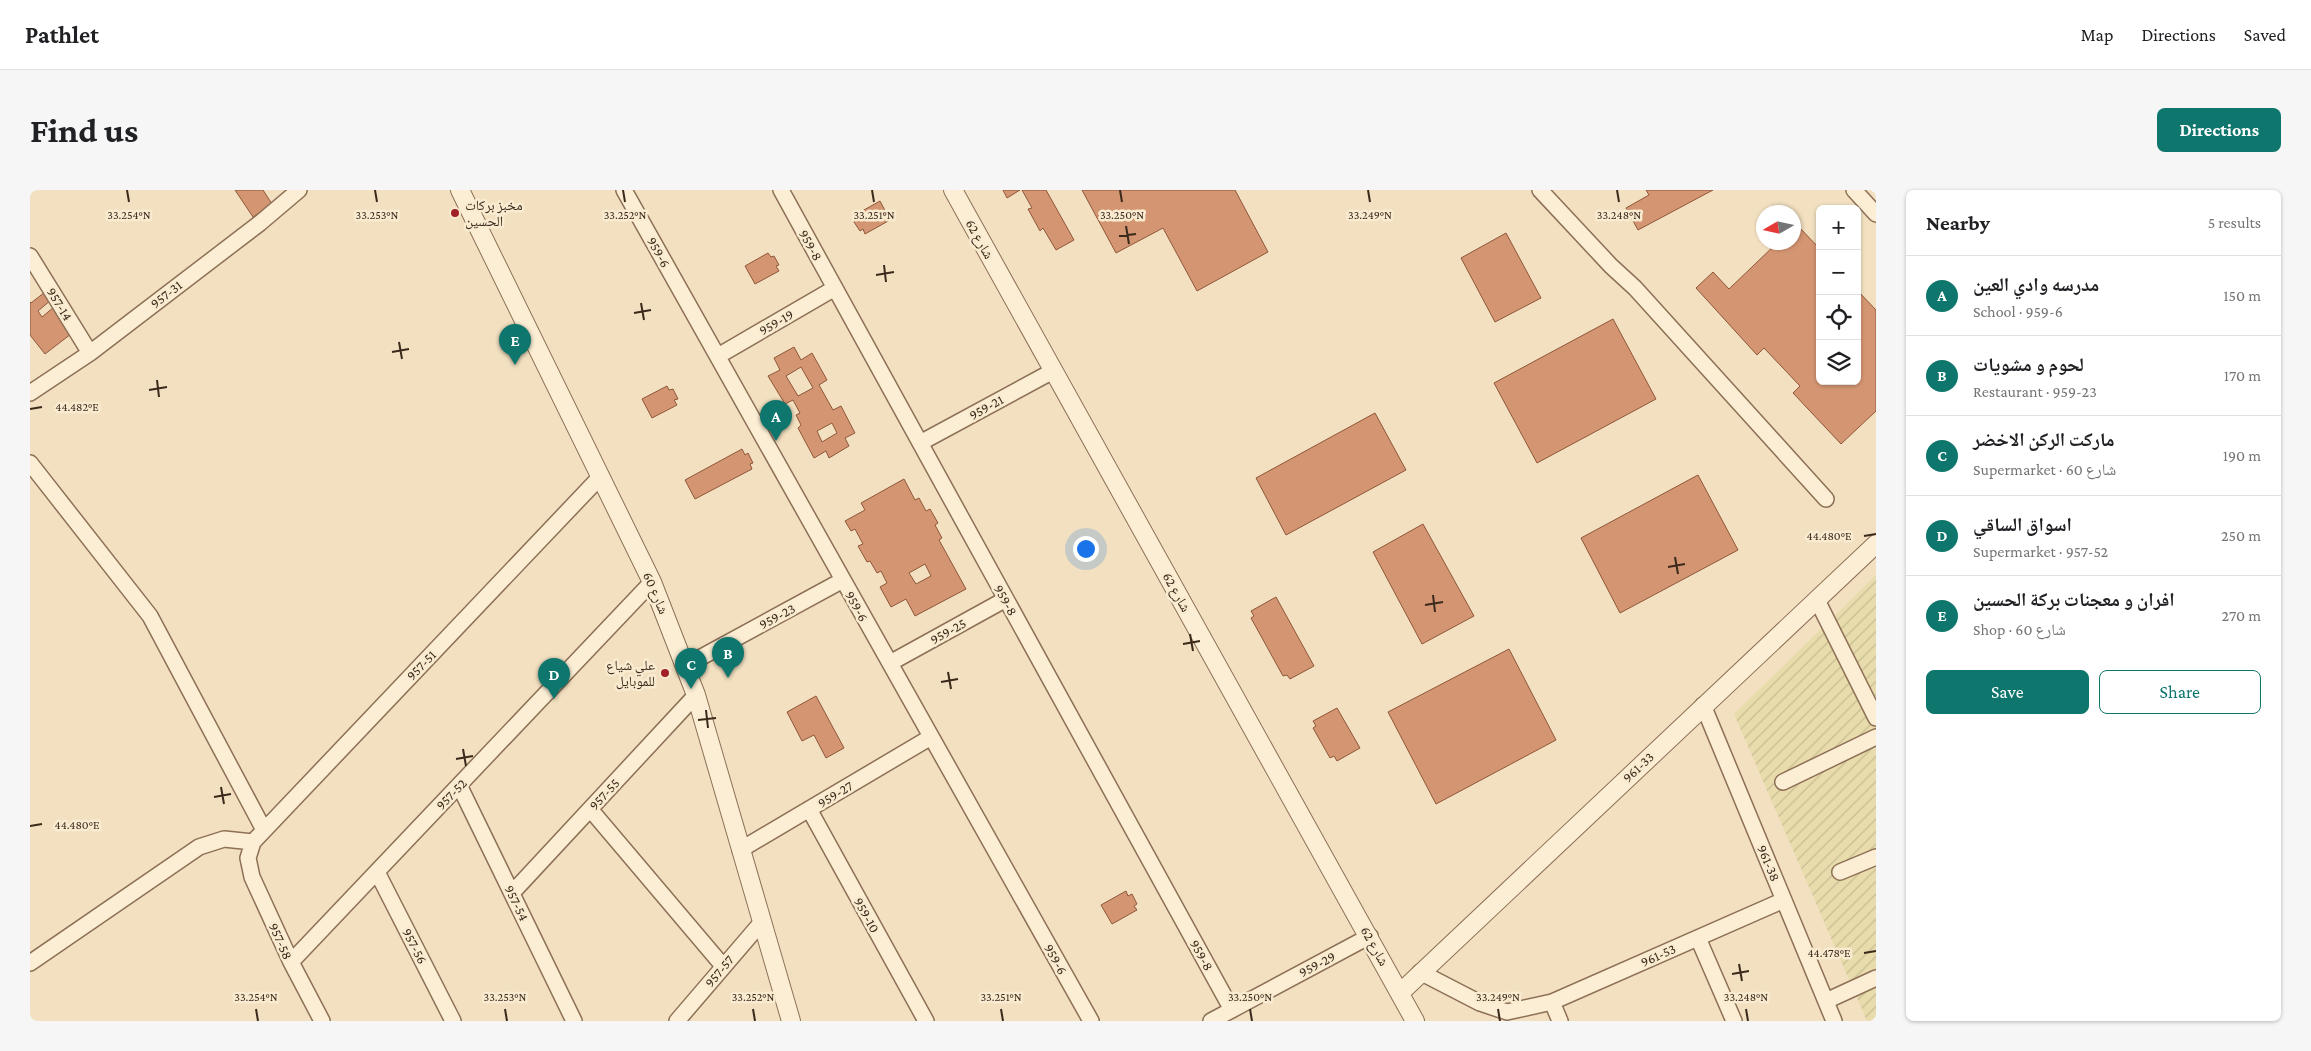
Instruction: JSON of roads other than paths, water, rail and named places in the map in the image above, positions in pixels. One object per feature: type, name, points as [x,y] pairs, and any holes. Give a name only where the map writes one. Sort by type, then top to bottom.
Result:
[{"type":"street","name":"957-31","points":[[30,393],[90,352],[260,223],[299,190]]},
{"type":"street","name":"شارع 60","points":[[460,190],[652,582],[696,695],[791,1021]]},
{"type":"street","name":"959-6","points":[[624,190],[1091,1021]]},
{"type":"street","name":"959-8","points":[[780,190],[1232,1010]]},
{"type":"street","name":"شارع 62","points":[[953,190],[1370,936],[1415,1021]]},
{"type":"street","points":[[1540,190],[1611,266],[1636,288],[1826,499]]},
{"type":"street","points":[[1854,190],[1876,214]]},
{"type":"street","name":"957-14","points":[[30,256],[90,352]]},
{"type":"street","name":"959-19","points":[[718,356],[834,288]]},
{"type":"street","name":"959-21","points":[[920,443],[1053,371]]},
{"type":"street","points":[[30,463],[150,616],[264,830]]},
{"type":"street","name":"957-51","points":[[248,858],[253,842],[264,830],[600,476]]},
{"type":"street","name":"961-33","points":[[1401,992],[1703,705],[1876,544]]},
{"type":"street","name":"959-23","points":[[685,666],[843,580]]},
{"type":"street","name":"957-52","points":[[291,962],[652,582]]},
{"type":"street","name":"959-25","points":[[890,663],[1006,599]]},
{"type":"street","points":[[1817,600],[1876,718]]},
{"type":"street","name":"957-55","points":[[512,893],[696,695]]},
{"type":"street","name":"961-38","points":[[1703,705],[1834,1021]]},
{"type":"street","name":"959-27","points":[[740,850],[931,737]]},
{"type":"street","points":[[1783,782],[1876,737]]},
{"type":"street","name":"957-54","points":[[460,785],[574,1021]]},
{"type":"street","points":[[590,809],[723,966]]},
{"type":"street","name":"959-10","points":[[809,809],[926,1021]]},
{"type":"street","points":[[30,963],[199,847],[224,839],[253,842]]},
{"type":"street","points":[[1840,872],[1876,857]]},
{"type":"street","name":"957-58","points":[[248,858],[252,877],[291,962],[322,1021]]},
{"type":"street","name":"957-56","points":[[377,872],[453,1021]]},
{"type":"street","name":"961-53","points":[[1420,972],[1480,1003],[1507,1012],[1552,1002],[1784,900]]},
{"type":"street","name":"957-57","points":[[677,1021],[761,923]]},
{"type":"street","name":"959-29","points":[[1211,1021],[1370,936]]},
{"type":"street","points":[[1698,938],[1732,1020]]},
{"type":"street","points":[[1826,1001],[1876,978]]},
{"type":"street","points":[[1552,1002],[1560,1021]]},
{"type":"place","name":"مخبز بركات الحسين","points":[[455,213]]},
{"type":"place","name":"افران و معجنات بركة الحسين","points":[[515,365]]},
{"type":"place","name":"مدرسه وادي العين","points":[[776,441]]},
{"type":"place","name":"علي شياع للموبايل","points":[[665,673]]},
{"type":"place","name":"لحوم و مشويات","points":[[728,678]]},
{"type":"place","name":"ماركت الركن الاخضر","points":[[691,689]]},
{"type":"place","name":"اسواق الساقي","points":[[554,699]]}]
